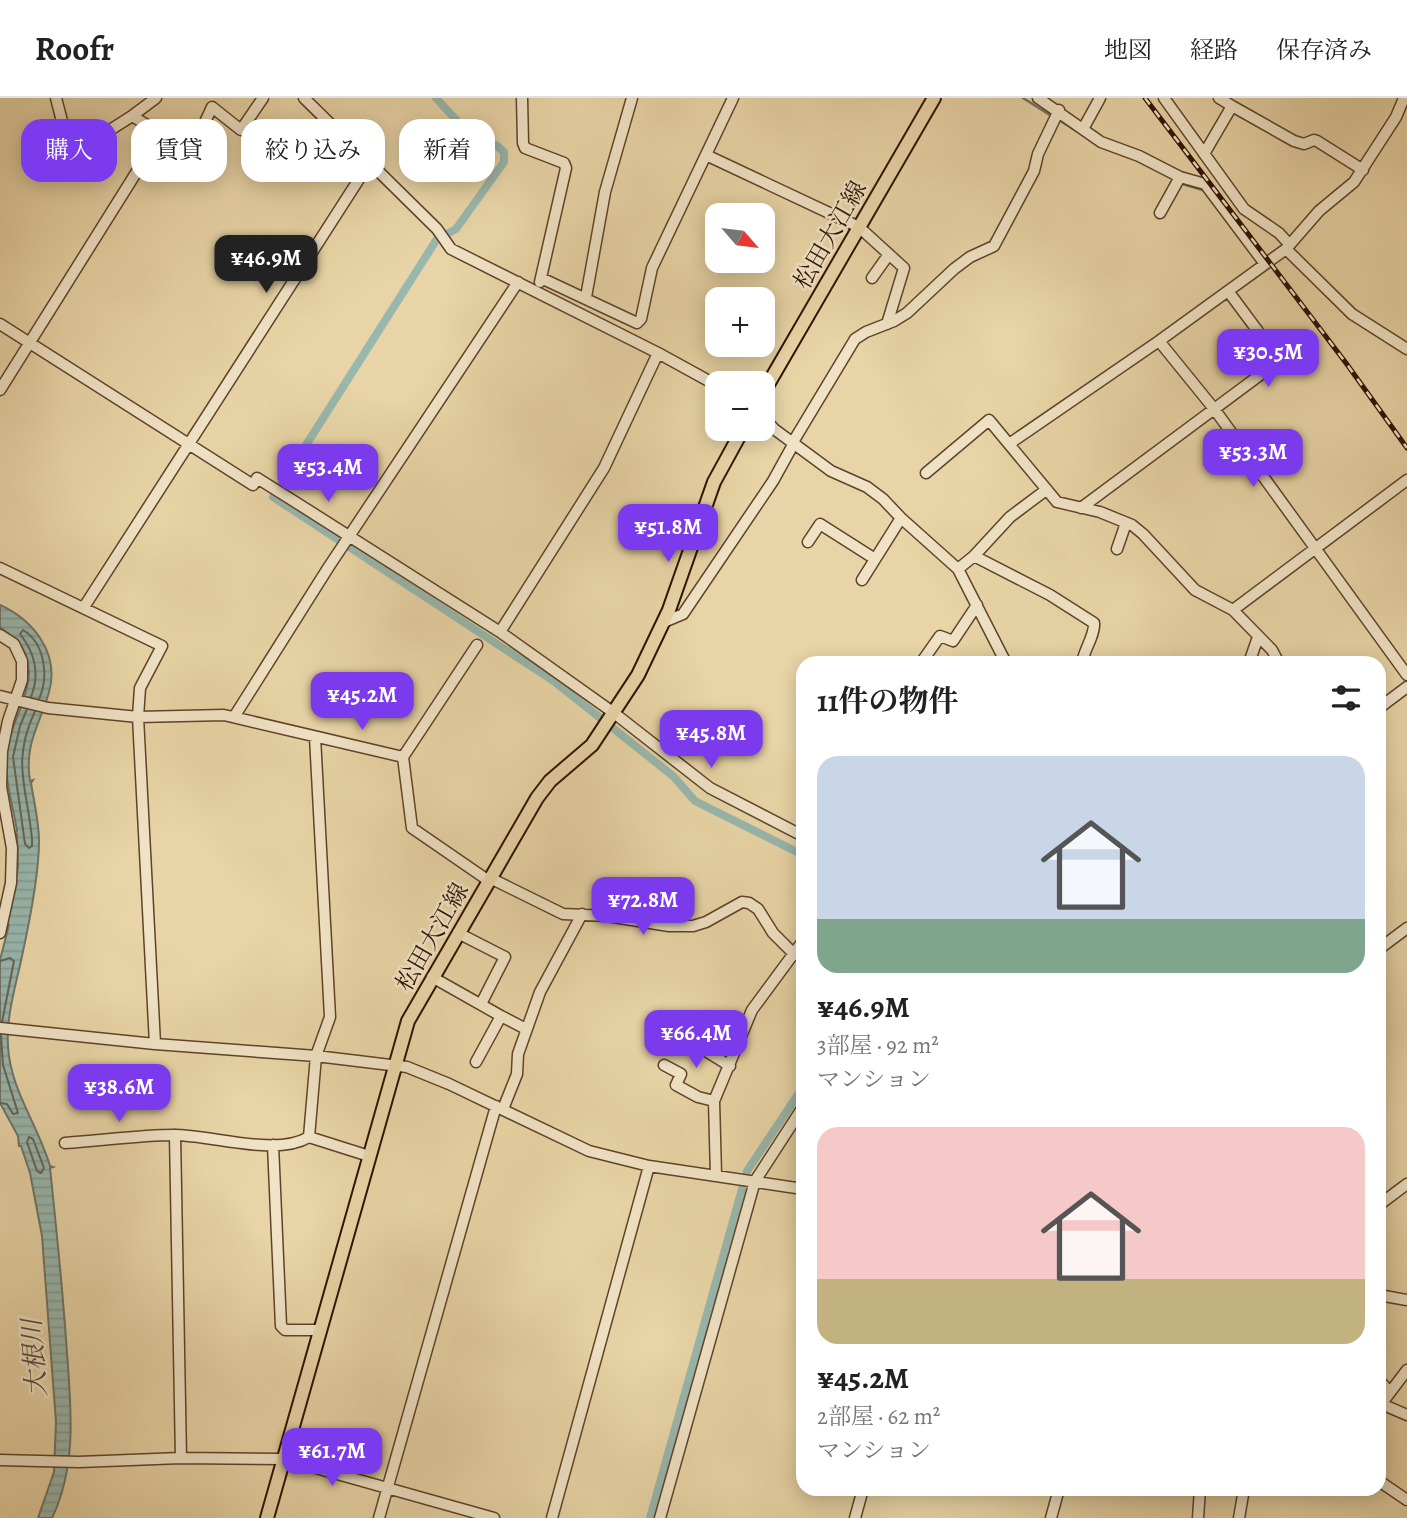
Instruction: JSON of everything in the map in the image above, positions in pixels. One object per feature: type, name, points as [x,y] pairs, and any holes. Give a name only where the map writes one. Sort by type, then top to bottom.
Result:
[{"type":"main road","name":"松田大江線","points":[[775,372],[934,98]]},
{"type":"main road","name":"松田大江線","points":[[267,1518],[408,1021],[537,798],[550,781],[592,745],[638,675],[664,622],[714,482],[736,441]]},
{"type":"street","points":[[56,98],[70,152],[74,153],[132,117],[156,98]]},
{"type":"street","points":[[206,119],[212,107],[241,130],[264,98]]},
{"type":"street","points":[[304,98],[326,119]]},
{"type":"street","points":[[522,98],[523,143],[526,148],[564,163],[566,168],[538,293]]},
{"type":"street","points":[[586,297],[606,192],[632,98]]},
{"type":"street","points":[[541,278],[636,323],[641,319],[652,268],[733,98]]},
{"type":"street","points":[[1038,98],[1059,110],[1101,142],[1139,156],[1180,177],[1205,184],[1265,264]]},
{"type":"street","points":[[1083,129],[1100,98]]},
{"type":"street","points":[[1164,98],[1244,209],[1279,233],[1352,314],[1407,349]]},
{"type":"street","points":[[1219,98],[1294,141],[1304,144],[1317,141],[1363,170]]},
{"type":"street","points":[[1009,444],[1159,341],[1288,246],[1319,211],[1350,187],[1396,117],[1404,98]]},
{"type":"street","points":[[1204,153],[1232,106]]},
{"type":"street","points":[[664,622],[683,614],[773,481],[855,339],[866,331],[907,313],[970,257],[994,246],[1034,171],[1038,154],[1059,110]]},
{"type":"street","points":[[132,117],[136,119]]},
{"type":"street","points":[[706,155],[859,227],[904,268],[887,324]]},
{"type":"street","points":[[385,177],[437,229],[451,249],[705,379]]},
{"type":"street","points":[[1160,212],[1180,177]]},
{"type":"street","points":[[0,390],[131,181]]},
{"type":"street","points":[[84,607],[357,182]]},
{"type":"street","points":[[872,278],[889,254]]},
{"type":"street","points":[[234,717],[328,568],[518,282]]},
{"type":"street","points":[[1228,291],[1280,361]]},
{"type":"street","points":[[0,324],[253,485],[257,478],[500,632],[710,788],[796,832]]},
{"type":"street","points":[[1159,341],[1215,410],[1407,675]]},
{"type":"street","points":[[1081,508],[1303,343]]},
{"type":"street","points":[[500,632],[604,468],[658,353]]},
{"type":"street","points":[[926,473],[989,420],[1057,502],[1100,512],[1143,534],[1195,590],[1233,610],[1275,656]]},
{"type":"street","points":[[775,427],[831,471],[867,487],[883,499],[958,569],[1002,656]]},
{"type":"street","points":[[1233,610],[1407,480]]},
{"type":"street","points":[[958,569],[974,556],[1010,517],[1046,490]]},
{"type":"street","points":[[862,580],[901,518]]},
{"type":"street","points":[[1118,549],[1126,523]]},
{"type":"street","points":[[808,542],[820,524],[875,559]]},
{"type":"street","points":[[974,556],[1050,595],[1094,623],[1095,630],[1083,656]]},
{"type":"street","points":[[0,568],[162,646],[140,688],[138,717],[155,1044]]},
{"type":"street","points":[[926,656],[940,636],[953,641],[977,606]]},
{"type":"street","points":[[0,635],[14,645],[22,661],[22,680],[8,721],[2,751],[1,787],[11,883],[0,933]]},
{"type":"street","points":[[1251,656],[1258,637]]},
{"type":"street","points":[[477,645],[403,757],[412,828],[489,879],[563,914],[607,916],[669,926],[694,926],[741,902],[749,903],[758,909],[773,933],[794,954]]},
{"type":"street","points":[[1386,703],[1407,687]]},
{"type":"street","points":[[0,696],[48,708],[138,717],[234,717],[403,757]]},
{"type":"street","points":[[309,1137],[316,1056],[330,1017],[315,737]]},
{"type":"street","points":[[379,1518],[500,1107],[517,1074],[518,1054],[526,1029],[540,992],[582,914]]},
{"type":"street","points":[[1386,944],[1407,928]]},
{"type":"street","points":[[458,933],[505,957],[481,1004]]},
{"type":"street","points":[[716,1175],[714,1101],[752,1010],[796,951]]},
{"type":"street","points":[[432,977],[526,1029]]},
{"type":"street","points":[[476,1062],[501,1016]]},
{"type":"street","points":[[0,1028],[155,1044],[316,1056],[407,1067],[449,1083],[589,1151],[649,1166],[796,1188]]},
{"type":"street","points":[[693,1043],[730,1066]]},
{"type":"street","points":[[664,1065],[681,1074],[676,1085],[698,1097],[714,1101]]},
{"type":"street","points":[[660,1518],[753,1180],[796,1117]]},
{"type":"street","points":[[65,1143],[174,1135],[273,1145],[299,1143],[309,1137],[369,1156]]},
{"type":"street","points":[[174,1135],[181,1458]]},
{"type":"street","points":[[273,1145],[281,1326],[285,1330],[320,1330]]},
{"type":"street","points":[[552,1518],[649,1166]]},
{"type":"street","points":[[1386,1200],[1407,1184]]},
{"type":"street","points":[[1386,1296],[1407,1300]]},
{"type":"street","points":[[1386,1396],[1407,1370]]},
{"type":"street","points":[[1386,1387],[1390,1391]]},
{"type":"street","points":[[1386,1405],[1407,1415]]},
{"type":"street","points":[[0,1460],[79,1462],[181,1458],[284,1459],[494,1518]]},
{"type":"street","points":[[1386,1486],[1407,1500]]},
{"type":"street","points":[[855,1518],[861,1496]]},
{"type":"street","points":[[1051,1518],[1057,1496]]},
{"type":"street","points":[[1199,1518],[1200,1496]]},
{"type":"street","points":[[1239,1518],[1243,1496]]},
{"type":"water","name":"大根川","points":[[0,605],[23,619],[33,629],[47,651],[51,664],[49,692],[29,756],[39,854],[25,943],[8,1023],[8,1046],[19,1092],[50,1166],[53,1167],[50,1168],[71,1430],[66,1475],[52,1518],[38,1518],[54,1472],[56,1422],[42,1236],[30,1173],[19,1146],[18,1136],[0,1103],[0,960],[9,925],[7,923],[18,867],[17,834],[14,834],[17,831],[7,780],[6,759],[29,674],[28,661],[21,646],[0,627]]},
{"type":"waterway","points":[[436,98],[470,135],[496,145],[504,152],[504,162],[456,229],[437,239],[273,497],[555,682],[673,776],[695,801],[796,852]]},
{"type":"waterway","points":[[1023,98],[1053,117]]},
{"type":"waterway","points":[[1059,120],[1089,139]]},
{"type":"waterway","points":[[1179,183],[1206,191]]},
{"type":"waterway","points":[[650,1518],[747,1171],[796,1098]]},
{"type":"railway","points":[[1145,98],[1346,363],[1407,448]]}]
